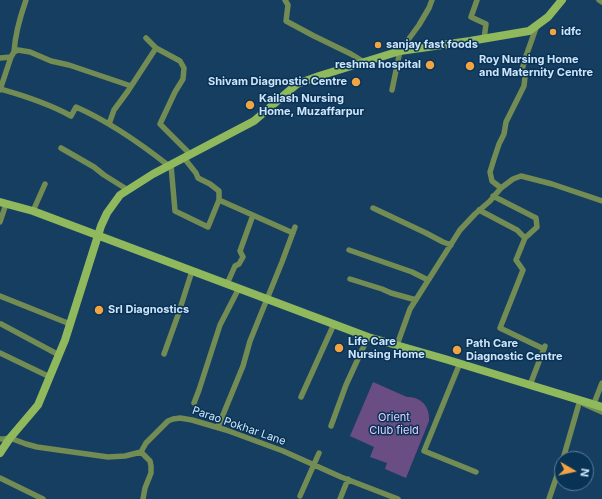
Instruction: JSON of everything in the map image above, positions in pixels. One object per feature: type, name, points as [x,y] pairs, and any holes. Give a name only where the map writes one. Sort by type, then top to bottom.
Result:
[{"type":"main road","points":[[0,453],[10,438],[38,405],[70,324],[101,226],[107,214],[120,196],[153,174],[254,121],[297,84],[400,50],[484,39],[529,31],[548,17],[562,0]]},
{"type":"main road","points":[[3,203],[33,211],[368,337],[594,403]]},
{"type":"street","points":[[26,0],[21,13],[14,43],[13,55],[0,89],[59,109],[71,116],[76,107],[89,112],[135,140],[170,166],[175,211],[208,227],[219,200],[219,192],[210,184],[198,178],[188,156],[160,124],[175,92],[183,79],[184,68],[180,61],[156,48],[146,38]]},
{"type":"street","points":[[285,0],[288,5],[286,21],[345,50],[364,62]]},
{"type":"street","points":[[392,90],[400,50],[419,25],[432,0]]},
{"type":"street","points":[[478,0],[471,17],[486,24],[484,39]]},
{"type":"street","points":[[598,0],[602,2]]},
{"type":"street","points":[[501,188],[492,181],[490,172],[499,144],[504,134],[506,122],[524,86],[525,77],[522,70],[537,25]]},
{"type":"street","points":[[108,124],[114,110],[156,48]]},
{"type":"street","points":[[0,58],[13,55],[18,50],[30,52],[51,61],[69,65],[131,86]]},
{"type":"street","points":[[61,148],[94,167],[128,190]]},
{"type":"street","points":[[397,345],[410,309],[460,230],[490,201],[501,188],[513,179],[521,176],[602,200]]},
{"type":"street","points":[[33,211],[45,184]]},
{"type":"street","points":[[493,196],[536,218],[537,227],[525,238],[516,260],[523,270],[500,328],[545,347],[530,385]]},
{"type":"street","points":[[218,428],[243,366],[250,341],[294,230],[253,215],[219,200]]},
{"type":"street","points":[[0,222],[3,203]]},
{"type":"street","points":[[373,208],[450,245]]},
{"type":"street","points":[[479,210],[517,230],[525,238]]},
{"type":"street","points":[[227,284],[235,266],[239,264],[243,257],[240,250],[253,215]]},
{"type":"street","points":[[350,250],[406,269],[428,280]]},
{"type":"street","points":[[164,354],[192,271]]},
{"type":"street","points":[[350,279],[416,300]]},
{"type":"street","points":[[194,403],[200,390],[220,325],[239,288]]},
{"type":"street","points":[[0,296],[70,324]]},
{"type":"street","points":[[1,324],[59,355]]},
{"type":"street","points":[[301,397],[334,324]]},
{"type":"street","points":[[331,426],[346,385],[368,337]]},
{"type":"street","points":[[0,353],[50,377]]},
{"type":"street","points":[[460,363],[424,451],[476,472]]},
{"type":"street","points":[[567,451],[594,403],[602,383]]},
{"type":"street","points":[[594,403],[582,403],[602,412]]},
{"type":"street","name":"Parao Pokhar Lane","points":[[141,452],[146,443],[168,421],[185,418],[283,451],[398,499]]},
{"type":"street","points":[[0,439],[10,438],[37,447],[108,457],[125,456],[141,452],[150,461],[151,466],[151,473],[143,499]]},
{"type":"street","points":[[300,496],[319,453]]},
{"type":"street","points":[[0,478],[43,499]]},
{"type":"street","points":[[340,499],[348,479]]},
{"type":"street","points":[[549,499],[554,484]]},
{"type":"green space","name":"Orient Club field","points":[[373,382],[407,397],[412,397],[421,401],[428,411],[429,421],[406,478],[385,469],[387,463],[370,457],[374,447],[350,436]]},
{"type":"place","name":"idfc","points":[[553,32]]},
{"type":"place","name":"sanjay fast foods","points":[[378,45]]},
{"type":"place","name":"reshma hospital","points":[[430,65]]},
{"type":"place","name":"Roy Nursing Home and Maternity Centre","points":[[470,66]]},
{"type":"place","name":"Shivam Diagnostic Centre","points":[[356,82]]},
{"type":"place","name":"Kailash Nursing Home, Muzaffarpur","points":[[250,105]]},
{"type":"place","name":"Srl Diagnostics","points":[[99,310]]},
{"type":"place","name":"Life Care Nursing Home","points":[[339,348]]},
{"type":"place","name":"Path Care Diagnostic Centre","points":[[457,350]]}]
